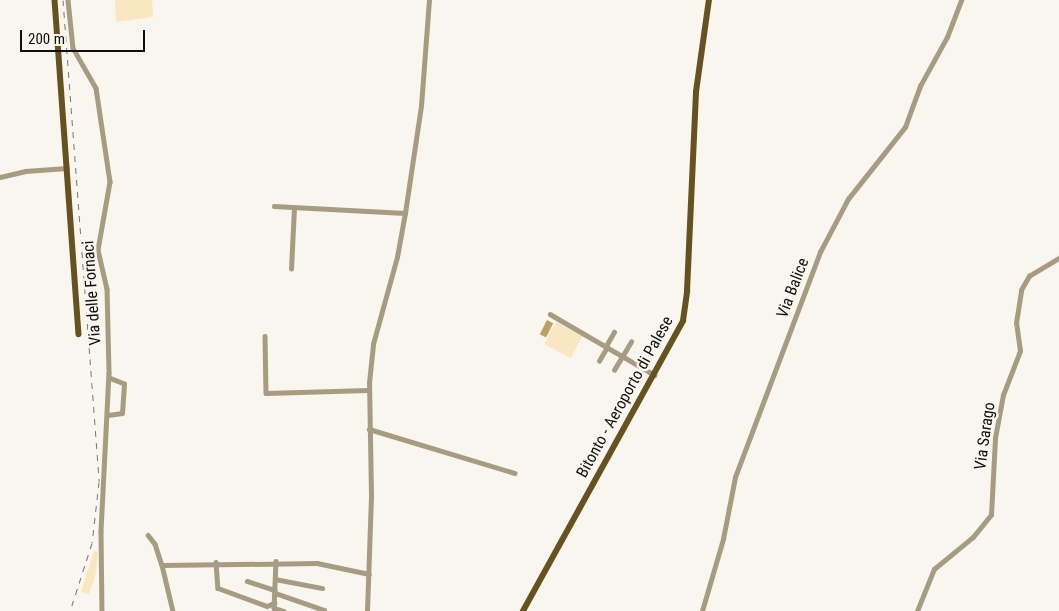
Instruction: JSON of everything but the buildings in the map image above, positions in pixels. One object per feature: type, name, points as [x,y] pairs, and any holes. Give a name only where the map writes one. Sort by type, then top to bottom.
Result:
[{"type":"main road","points":[[55,0],[79,334]]},
{"type":"main road","name":"Bitonto - Aeroporto di Palese","points":[[523,611],[679,331],[685,312],[696,92],[709,0]]},
{"type":"street","name":"Via delle Fornaci","points":[[68,0],[73,48],[96,88],[110,178],[98,250],[107,289],[109,378],[101,532],[102,611]]},
{"type":"street","points":[[367,611],[371,495],[368,390],[373,344],[398,257],[405,213],[421,106],[429,0]]},
{"type":"street","name":"Via Balice","points":[[702,611],[723,540],[735,477],[820,252],[848,199],[905,127],[920,86],[947,37],[962,0]]},
{"type":"street","points":[[0,177],[25,171],[67,168]]},
{"type":"street","points":[[274,206],[405,213]]},
{"type":"street","points":[[291,269],[294,208]]},
{"type":"street","name":"Via Sarago","points":[[917,611],[934,569],[973,536],[991,515],[995,438],[1004,395],[1020,351],[1016,323],[1021,290],[1029,276],[1059,258]]},
{"type":"street","points":[[550,314],[655,375]]},
{"type":"street","points":[[599,361],[614,332]]},
{"type":"street","points":[[264,336],[266,392],[368,390]]},
{"type":"street","points":[[614,370],[631,342]]},
{"type":"street","points":[[108,415],[122,414],[124,384],[109,378]]},
{"type":"street","points":[[369,429],[515,473]]},
{"type":"street","points":[[148,535],[155,544],[162,565],[173,611]]},
{"type":"street","points":[[162,565],[276,561],[318,563],[368,574]]},
{"type":"street","points":[[276,561],[274,608],[281,610]]},
{"type":"street","points":[[216,562],[218,588],[267,606],[274,603]]},
{"type":"street","points":[[275,579],[322,588]]},
{"type":"street","points":[[247,580],[324,610]]},
{"type":"shaded area","points":[[115,0],[152,0],[153,17],[116,22]]},
{"type":"shaded area","points":[[547,320],[553,323],[546,337],[540,334]]},
{"type":"shaded area","points":[[556,322],[582,336],[571,358],[544,344]]},
{"type":"shaded area","points":[[94,551],[98,552],[95,577],[89,594],[81,592]]},
{"type":"railway","points":[[63,0],[99,482],[92,543],[70,611]]}]
